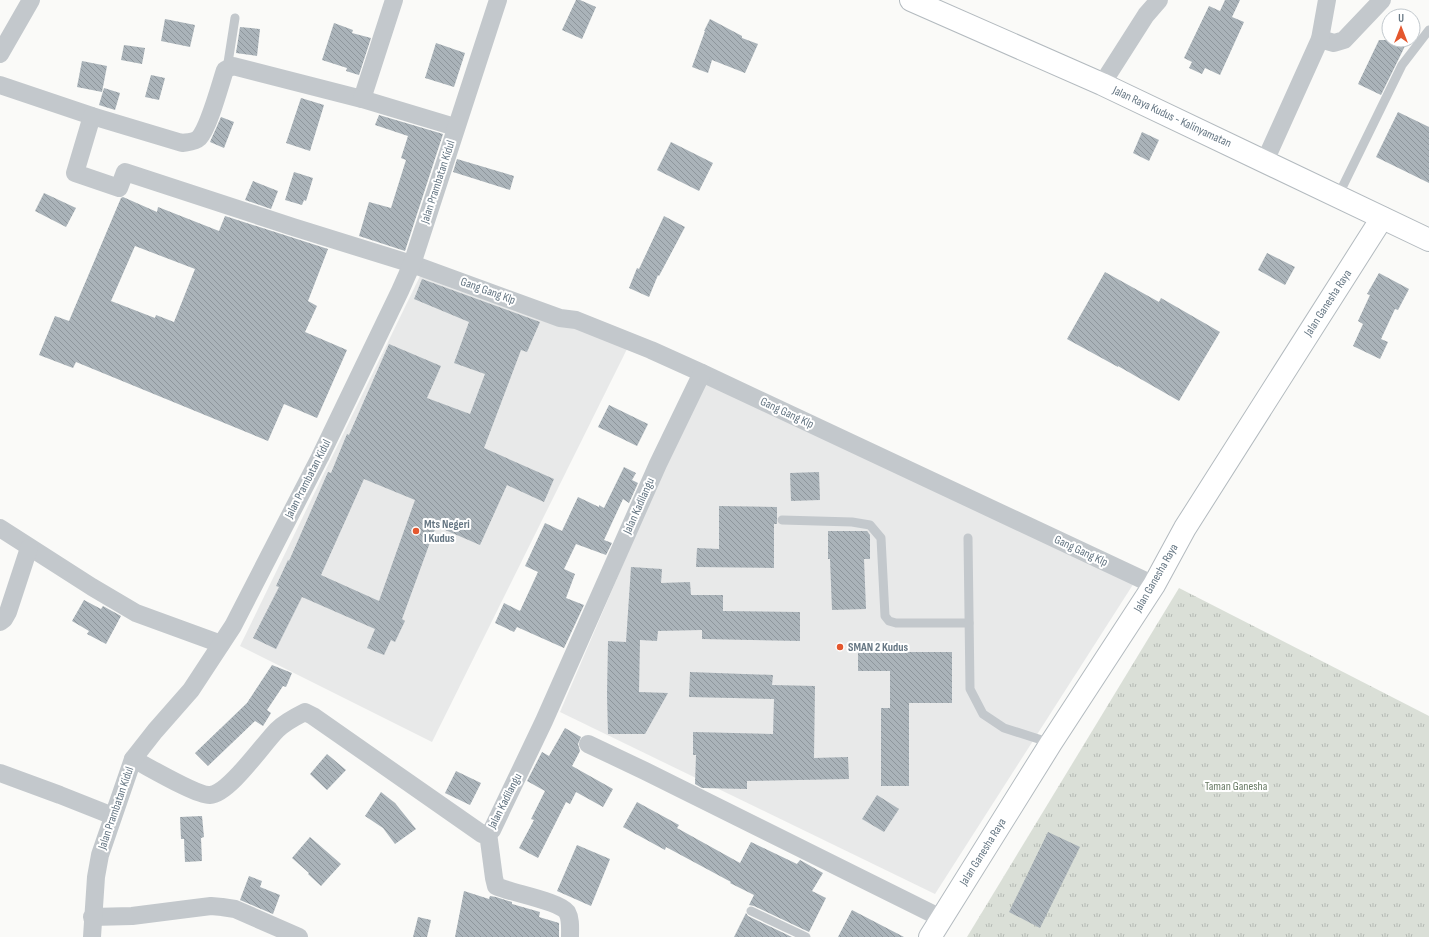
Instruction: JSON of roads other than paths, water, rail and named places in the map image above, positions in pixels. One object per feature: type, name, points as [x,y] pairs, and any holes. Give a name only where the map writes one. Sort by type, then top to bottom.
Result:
[{"type":"street","points":[[0,54],[31,0]]},
{"type":"street","points":[[362,99],[394,0]]},
{"type":"street","name":"Jalan Prambatan Kidul","points":[[92,937],[92,917],[100,855],[133,759],[191,690],[248,600],[320,457],[400,291],[412,264],[455,127],[498,0]]},
{"type":"street","name":"Jalan Raya Kudus - Kalinyamatan","points":[[911,0],[1102,84],[1429,240]]},
{"type":"street","points":[[1102,84],[1146,15],[1158,0]]},
{"type":"street","points":[[1265,161],[1320,39],[1327,0]]},
{"type":"street","points":[[1320,39],[1334,43],[1344,40],[1382,0]]},
{"type":"street","points":[[0,85],[92,116],[182,143],[193,142],[199,138],[205,129],[223,75],[227,69],[233,66],[362,99],[455,127]]},
{"type":"street","name":"Gang Gang Klp","points":[[92,116],[75,173],[119,188],[125,172],[286,225],[412,264],[554,316],[576,320],[651,350],[702,373],[1154,585]]},
{"type":"street","name":"Jalan Ganesha Raya","points":[[930,937],[1051,743],[1154,585],[1185,528],[1382,218]]},
{"type":"street","name":"Jalan Kadilangu","points":[[133,759],[193,790],[210,795],[222,790],[241,771],[277,729],[293,717],[305,712],[314,716],[482,834],[488,833],[492,830],[544,721],[658,464],[702,373]]},
{"type":"street","points":[[0,528],[29,548],[136,613],[221,644]]},
{"type":"street","points":[[0,622],[4,619],[8,612],[29,548]]},
{"type":"street","points":[[588,744],[941,918]]},
{"type":"street","points":[[0,773],[113,816]]},
{"type":"street","points":[[488,833],[496,886],[504,890],[541,900],[566,910],[569,916],[570,937]]},
{"type":"street","points":[[92,917],[132,916],[211,906],[222,907],[235,909],[299,937]]},
{"type":"lane","points":[[227,69],[235,18]]},
{"type":"lane","points":[[1338,196],[1402,65],[1429,30]]},
{"type":"lane","points":[[782,520],[852,522],[870,525],[881,538],[883,593],[885,616],[888,621],[896,623],[969,623]]},
{"type":"lane","points":[[968,538],[970,689],[983,714],[1004,728],[1051,743]]},
{"type":"lane","points":[[751,911],[806,937]]},
{"type":"place","name":"Mts Negeri I Kudus","points":[[416,531]]},
{"type":"place","name":"SMAN 2 Kudus","points":[[840,647]]},
{"type":"park label","name":"Taman Ganesha","points":[[1236,786]]}]
